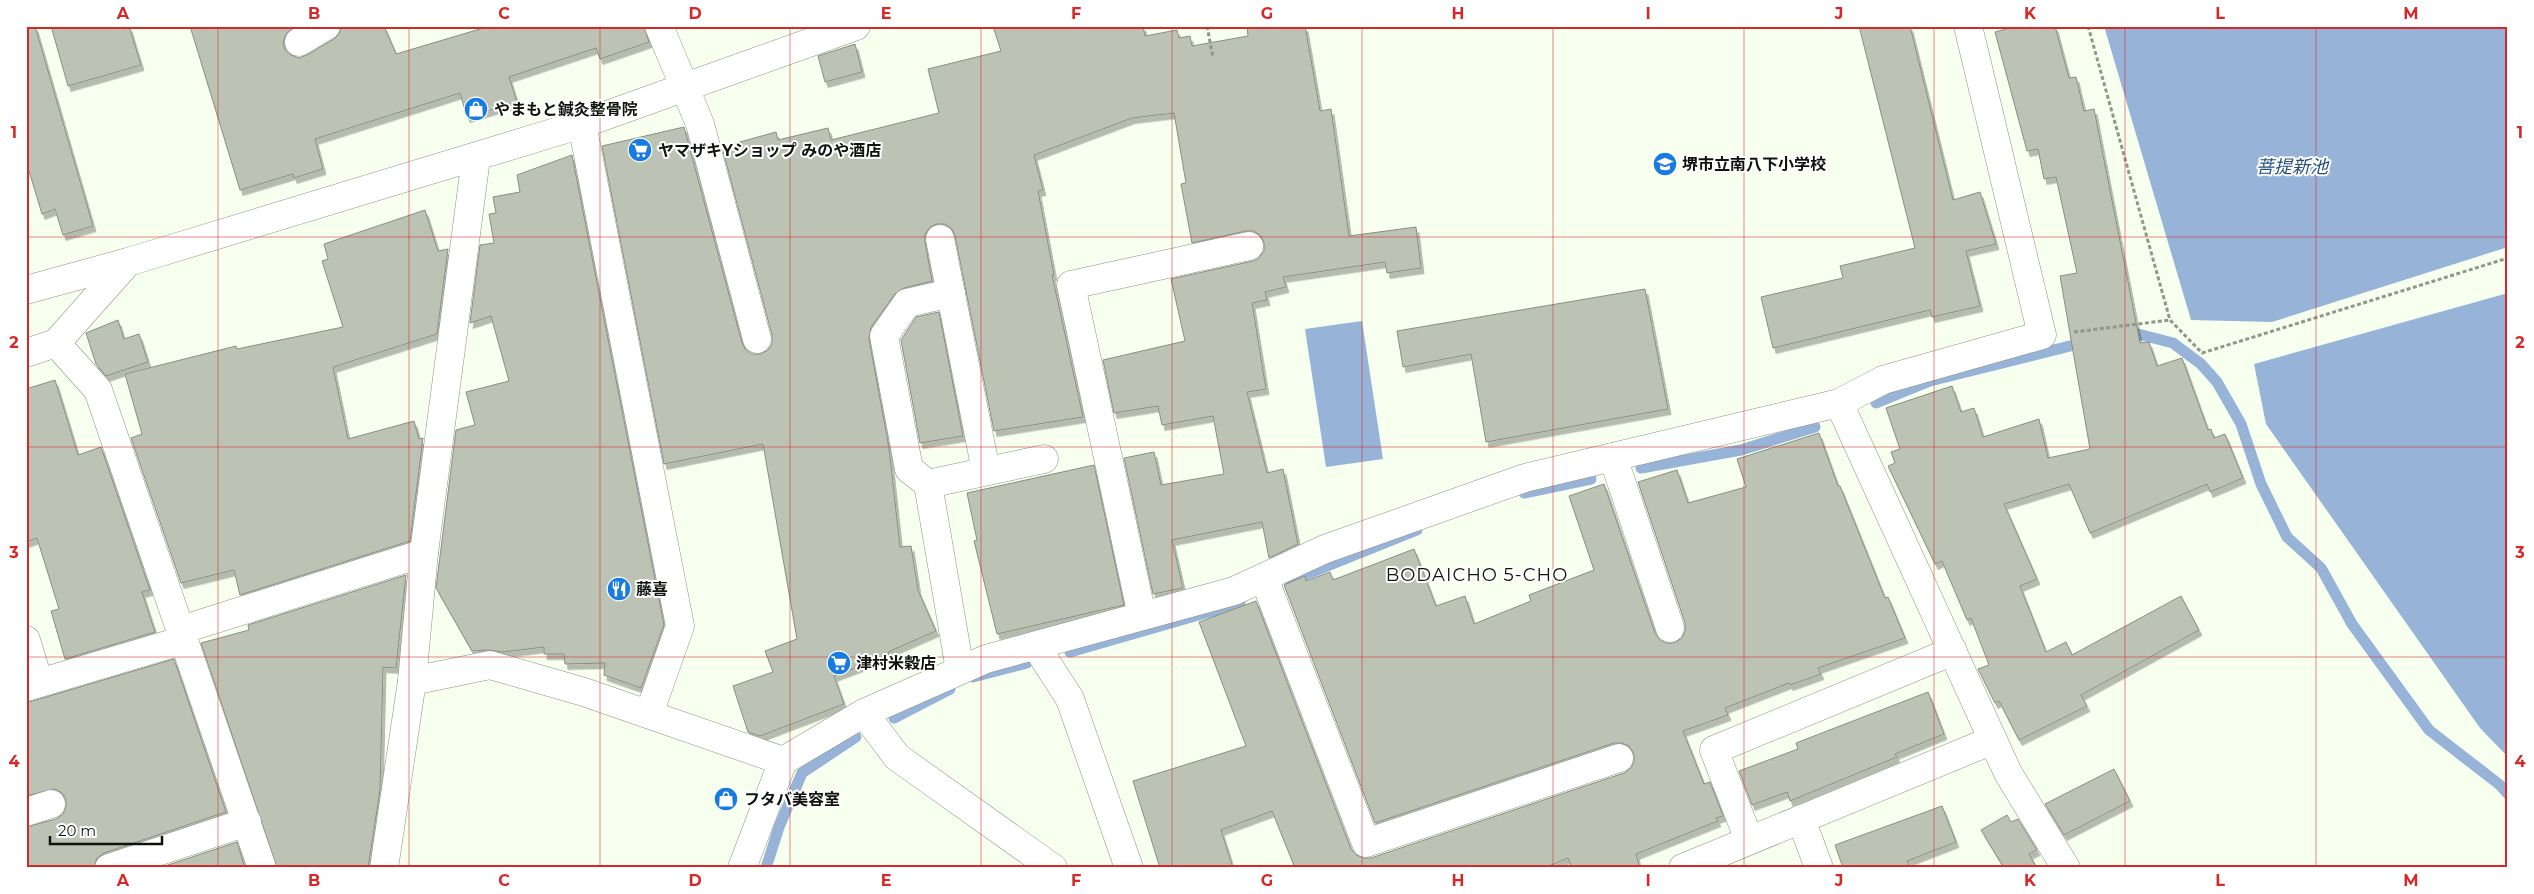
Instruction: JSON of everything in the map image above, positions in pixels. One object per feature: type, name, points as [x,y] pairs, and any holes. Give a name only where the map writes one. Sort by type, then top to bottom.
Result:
[{"type":"street","points":[[298,42],[326,26]]},
{"type":"street","points":[[659,26],[700,124],[757,339]]},
{"type":"street","points":[[26,290],[128,262],[476,158],[582,124],[684,87],[803,35],[856,26]]},
{"type":"street","points":[[742,868],[782,761],[864,712],[986,659],[1234,591],[1326,549],[1516,482],[1839,403],[1882,380],[2042,336],[1968,26]]},
{"type":"street","points":[[582,124],[680,626],[648,714]]},
{"type":"street","points":[[384,868],[412,681],[424,553],[476,158]]},
{"type":"street","points":[[940,239],[986,471]]},
{"type":"street","points":[[1142,616],[1071,285],[1249,246]]},
{"type":"street","points":[[26,354],[56,344],[128,262]]},
{"type":"street","points":[[951,292],[907,302],[884,336],[909,470],[928,484],[960,670]]},
{"type":"street","points":[[56,344],[98,390],[262,868]]},
{"type":"street","points":[[1839,403],[2008,774],[2066,868]]},
{"type":"street","points":[[1613,457],[1670,628]]},
{"type":"street","points":[[928,484],[1044,459]]},
{"type":"street","points":[[26,640],[33,685],[424,553]]},
{"type":"street","points":[[1264,578],[1366,843],[1619,758]]},
{"type":"street","points":[[1036,646],[1070,700],[1128,868]]},
{"type":"street","points":[[1749,840],[1714,750],[1953,651]]},
{"type":"street","points":[[412,681],[490,665],[584,692],[782,761]]},
{"type":"street","points":[[864,712],[896,757],[1053,868]]},
{"type":"street","points":[[1683,868],[1993,740]]},
{"type":"street","points":[[1801,819],[1819,868]]},
{"type":"street","points":[[109,868],[247,822]]},
{"type":"path","points":[[1206,26],[1213,58]]},
{"type":"path","points":[[2088,26],[2170,320],[2202,353],[2508,258]]},
{"type":"path","points":[[2042,336],[2170,320]]},
{"type":"water","name":"菩提新池","points":[[2104,26],[2508,26],[2508,247],[2272,322],[2191,320]]},
{"type":"water","points":[[2508,293],[2508,757],[2480,728],[2266,424],[2254,364]]},
{"type":"water","points":[[1362,321],[1383,459],[1326,467],[1305,329]]},
{"type":"building","points":[[35,26],[93,226],[63,235],[55,209],[42,214],[26,161],[26,27]]},
{"type":"building","points":[[51,26],[129,26],[141,65],[68,86]]},
{"type":"building","points":[[190,26],[295,26],[286,34],[283,43],[285,50],[299,58],[334,39],[339,34],[342,26],[384,26],[396,54],[490,26],[644,26],[649,42],[600,59],[596,48],[509,77],[517,102],[467,117],[460,93],[315,139],[323,169],[294,178],[293,174],[240,190]]},
{"type":"building","points":[[993,26],[1143,26],[1145,36],[1177,30],[1179,38],[1190,36],[1192,46],[1248,36],[1247,26],[1305,26],[1320,111],[1331,109],[1349,236],[1416,227],[1421,268],[1387,273],[1385,262],[1283,277],[1286,287],[1265,292],[1267,300],[1252,303],[1266,389],[1247,392],[1267,473],[1283,469],[1298,544],[1269,558],[1262,522],[1172,540],[1183,588],[1153,594],[1124,458],[1154,452],[1161,485],[1224,474],[1213,416],[1162,425],[1158,406],[1114,413],[1103,360],[1185,341],[1171,279],[1253,261],[1259,258],[1264,251],[1264,243],[1261,236],[1254,231],[1246,231],[1192,243],[1181,184],[1186,183],[1174,113],[1132,118],[1034,155],[1043,190],[1038,191],[1054,275],[1052,275],[1083,417],[994,431],[955,236],[952,229],[945,224],[937,224],[930,227],[925,234],[925,242],[932,281],[904,288],[895,294],[871,327],[869,339],[889,448],[900,547],[911,546],[918,590],[936,631],[888,652],[889,655],[834,676],[844,704],[760,736],[748,732],[733,686],[773,672],[765,651],[797,639],[763,444],[664,464],[602,146],[684,127],[742,343],[746,350],[752,354],[761,354],[768,350],[772,344],[772,335],[722,147],[776,132],[778,140],[828,128],[831,140],[939,113],[928,69],[1001,51]]},
{"type":"building","points":[[1859,26],[1910,26],[1953,200],[1980,192],[1996,244],[1966,251],[1980,306],[1932,317],[1930,310],[1773,348],[1761,297],[1843,278],[1840,266],[1915,248]]},
{"type":"building","points":[[2017,26],[2055,26],[2069,78],[2076,77],[2084,111],[2094,109],[2140,343],[2149,342],[2157,366],[2182,358],[2208,430],[2211,429],[2214,438],[2225,434],[2243,478],[2210,492],[2207,484],[2090,533],[2069,484],[2004,504],[2037,579],[2020,586],[2046,652],[2066,642],[2072,655],[2181,596],[2199,630],[2081,695],[2087,706],[2019,740],[1999,701],[1995,703],[1978,669],[1989,665],[1971,618],[1967,620],[1942,561],[1935,564],[1888,466],[1895,463],[1891,452],[1900,449],[1886,408],[1952,386],[1961,412],[1974,408],[1983,437],[2039,419],[2048,458],[2090,449],[2060,276],[2077,273],[2056,177],[2044,179],[2038,149],[2027,151],[1995,32]]},
{"type":"building","points":[[855,44],[862,72],[825,82],[818,56]]},
{"type":"building","points":[[572,155],[664,625],[641,688],[604,675],[605,663],[565,664],[564,654],[544,654],[544,647],[503,652],[472,651],[436,588],[456,430],[475,425],[466,392],[509,381],[491,316],[470,323],[480,245],[494,243],[489,214],[496,213],[493,197],[520,192],[517,175]]},
{"type":"building","points":[[425,210],[438,251],[448,249],[437,334],[333,367],[348,439],[414,421],[419,439],[423,438],[410,541],[240,595],[234,570],[181,583],[131,438],[142,434],[125,374],[236,346],[237,349],[343,327],[322,261],[328,259],[324,244]]},
{"type":"building","points":[[1645,289],[1668,409],[1486,442],[1471,354],[1403,367],[1397,331]]},
{"type":"building","points":[[939,312],[963,436],[920,443],[901,340],[916,317]]},
{"type":"building","points":[[118,320],[124,339],[139,334],[148,362],[106,376],[96,364],[86,333]]},
{"type":"building","points":[[55,380],[78,455],[101,447],[150,590],[142,592],[155,632],[65,659],[51,611],[59,609],[37,538],[26,542],[26,389]]},
{"type":"building","points":[[1819,433],[1838,486],[1840,486],[1885,598],[1888,597],[1905,638],[1818,668],[1821,674],[1790,685],[1789,683],[1725,708],[1728,715],[1683,731],[1704,784],[1710,782],[1723,816],[1716,818],[1718,821],[1636,854],[1640,868],[1572,868],[1568,858],[1544,868],[1295,868],[1272,811],[1221,830],[1233,868],[1160,868],[1133,781],[1246,746],[1199,622],[1256,601],[1351,849],[1356,855],[1371,858],[1624,773],[1631,768],[1634,762],[1634,754],[1629,746],[1622,743],[1614,743],[1375,823],[1284,585],[1305,576],[1306,581],[1330,572],[1333,580],[1414,549],[1436,606],[1465,596],[1474,624],[1531,601],[1529,595],[1594,570],[1569,496],[1604,484],[1655,633],[1660,640],[1666,643],[1674,643],[1682,638],[1685,631],[1685,623],[1638,482],[1677,470],[1688,503],[1746,487],[1737,459]]},
{"type":"building","points":[[1094,465],[1124,605],[997,634],[974,541],[977,540],[967,493]]},
{"type":"building","points":[[406,575],[396,668],[383,667],[380,790],[368,868],[277,868],[201,643],[249,630],[248,625]]},
{"type":"building","points":[[174,659],[226,812],[104,853],[97,858],[94,868],[26,868],[26,827],[56,819],[63,814],[66,807],[66,799],[62,793],[55,789],[26,796],[26,703]]},
{"type":"building","points":[[1928,692],[1944,734],[1895,754],[1897,757],[1790,801],[1787,792],[1752,805],[1739,771],[1798,749],[1796,743]]},
{"type":"building","points":[[2114,769],[2130,801],[2064,835],[2045,804]]},
{"type":"building","points":[[1942,806],[1956,842],[1907,861],[1910,868],[1843,868],[1835,845]]},
{"type":"building","points":[[2007,815],[2011,822],[2018,819],[2037,850],[2029,854],[2037,868],[2004,868],[1981,830]]},
{"type":"building","points":[[237,842],[245,868],[159,868]]},
{"type":"waterway","points":[[2124,335],[2134,333],[2173,343],[2201,364],[2217,382],[2241,424],[2261,484],[2287,537],[2321,568],[2352,624],[2429,730],[2500,785],[2508,794]]},
{"type":"waterway","points":[[1876,403],[1930,381],[2086,342]]},
{"type":"waterway","points":[[1641,468],[1741,450],[1815,427]]},
{"type":"waterway","points":[[1524,493],[1591,479]]},
{"type":"waterway","points":[[1290,581],[1417,530]]},
{"type":"waterway","points":[[1070,652],[1240,603]]},
{"type":"waterway","points":[[973,677],[1027,663]]},
{"type":"waterway","points":[[894,718],[950,689]]},
{"type":"waterway","points":[[766,868],[779,827],[802,773],[856,737]]},
{"type":"place","name":"やまもと鍼灸整骨院","points":[[476,109]]},
{"type":"place","name":"ヤマザキYショップ みのや酒店","points":[[640,150]]},
{"type":"place","name":"堺市立南八下小学校","points":[[1665,164]]},
{"type":"place","name":"藤喜","points":[[619,589]]},
{"type":"place","name":"津村米穀店","points":[[839,663]]},
{"type":"place","name":"フタバ美容室","points":[[726,799]]},
{"type":"district","name":"BODAICHO 5-CHO","points":[[1477,575]]}]
